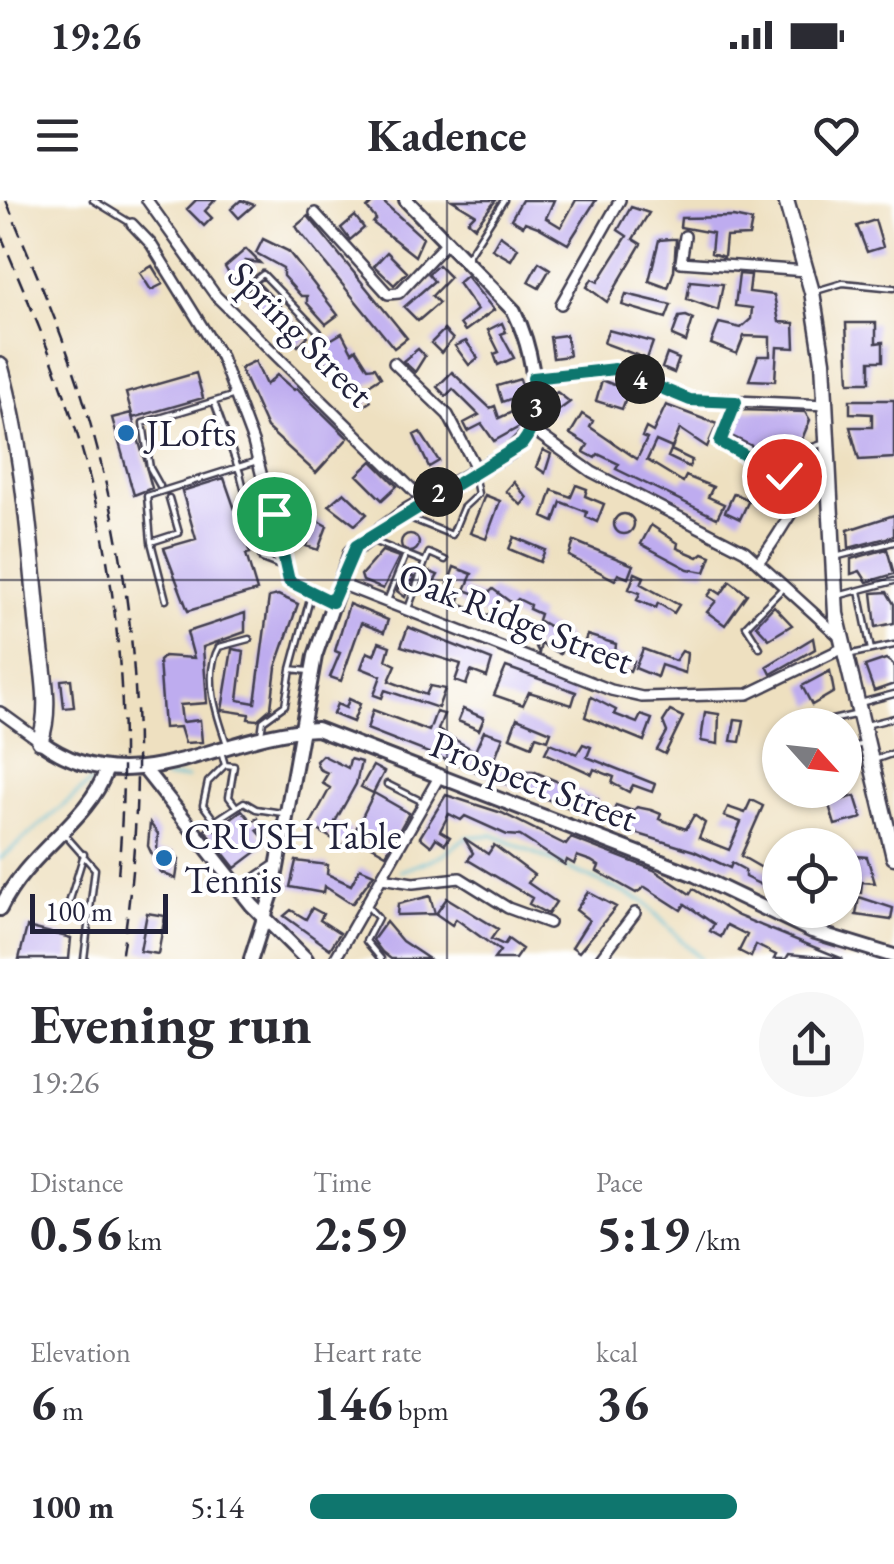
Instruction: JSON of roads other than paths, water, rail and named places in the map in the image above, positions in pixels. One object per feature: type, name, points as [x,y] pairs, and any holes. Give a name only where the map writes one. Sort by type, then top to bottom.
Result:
[{"type":"highway","points":[[0,366],[17,440],[30,544],[46,713],[40,742]]},
{"type":"main road","points":[[251,959],[278,861],[312,672],[350,552],[401,514],[522,444],[532,430],[536,403],[533,378],[524,331],[514,311],[406,200]]},
{"type":"main road","points":[[788,201],[812,292],[826,405],[834,597],[857,708]]},
{"type":"main road","name":"Prospect Street","points":[[40,742],[68,760],[106,771],[146,771],[260,735],[317,729],[695,875],[812,931],[894,956]]},
{"type":"main road","points":[[862,730],[888,814],[894,857]]},
{"type":"main road","points":[[0,909],[20,876],[96,797],[106,771]]},
{"type":"main road","points":[[146,771],[238,888],[306,959]]},
{"type":"street","name":"Spring Street","points":[[147,200],[181,252],[224,304],[424,500]]},
{"type":"street","points":[[561,304],[620,200]]},
{"type":"street","points":[[315,213],[388,294],[399,293],[448,241]]},
{"type":"street","points":[[132,224],[151,244],[198,318],[237,394],[285,568],[294,587],[332,602]]},
{"type":"street","points":[[685,236],[681,262],[807,271]]},
{"type":"street","points":[[394,363],[448,414],[475,471]]},
{"type":"street","points":[[533,378],[615,369],[690,400],[826,405]]},
{"type":"street","points":[[532,430],[592,472],[725,539],[758,562],[843,647]]},
{"type":"street","points":[[758,562],[817,478],[829,475]]},
{"type":"street","name":"Oak Ridge Street","points":[[338,583],[611,690],[642,697],[748,694],[843,647]]},
{"type":"street","points":[[0,712],[40,742]]},
{"type":"street","points":[[336,959],[439,777]]},
{"type":"street","points":[[382,878],[412,883],[460,878],[508,908],[549,923]]},
{"type":"street","points":[[600,959],[635,912]]},
{"type":"lane","points":[[93,200],[132,224]]},
{"type":"lane","points":[[466,259],[504,200]]},
{"type":"lane","points":[[224,304],[263,274],[275,282],[319,332]]},
{"type":"lane","points":[[812,292],[843,284],[894,288]]},
{"type":"lane","points":[[162,488],[150,468],[143,424],[237,394]]},
{"type":"lane","points":[[214,402],[262,559],[285,568]]},
{"type":"lane","points":[[736,402],[720,442],[790,482],[803,497]]},
{"type":"lane","points":[[790,482],[813,446],[828,442]]},
{"type":"lane","points":[[166,600],[146,500],[162,488],[258,461]]},
{"type":"lane","points":[[401,514],[452,535],[464,508],[478,494],[475,471]]},
{"type":"lane","points":[[152,542],[179,534],[169,498]]},
{"type":"lane","points":[[366,538],[425,562]]},
{"type":"lane","points":[[831,558],[894,542]]},
{"type":"lane","points":[[408,610],[429,553],[445,560]]},
{"type":"lane","points":[[387,602],[406,554]]},
{"type":"lane","points":[[834,597],[894,581]]},
{"type":"lane","points":[[760,648],[746,626],[784,587]]},
{"type":"lane","points":[[859,590],[871,650]]},
{"type":"lane","points":[[260,735],[263,721],[285,705],[311,595]]},
{"type":"lane","points":[[249,639],[219,646],[215,654],[213,695],[224,764],[208,782],[203,805],[215,821],[244,802],[256,810],[287,813]]},
{"type":"lane","points":[[843,647],[871,650],[894,644]]},
{"type":"lane","points":[[291,670],[312,672]]},
{"type":"lane","points":[[862,712],[876,699],[894,696]]},
{"type":"lane","points":[[862,715],[894,718]]},
{"type":"lane","points":[[869,762],[894,753]]},
{"type":"lane","points":[[224,764],[234,766],[228,796],[235,805]]},
{"type":"lane","points":[[387,784],[425,803]]},
{"type":"lane","points":[[60,831],[84,854],[96,875],[84,959]]},
{"type":"lane","points":[[65,916],[84,854]]},
{"type":"lane","points":[[238,888],[278,861]]},
{"type":"lane","points":[[366,905],[378,918],[366,941],[382,959]]},
{"type":"waterway","points":[[165,778],[188,778]]},
{"type":"waterway","points":[[0,859],[91,782]]},
{"type":"waterway","points":[[401,871],[443,855],[466,837],[493,835],[643,901],[700,959]]},
{"type":"railway","points":[[6,200],[81,391],[120,553],[135,688],[137,755],[130,891],[121,959]]},
{"type":"railway","points":[[0,233],[66,400],[102,533],[112,590],[122,704],[118,875]]},
{"type":"place","name":"JLofts","points":[[126,433]]},
{"type":"place","name":"CRUSH Table Tennis","points":[[164,858]]}]
